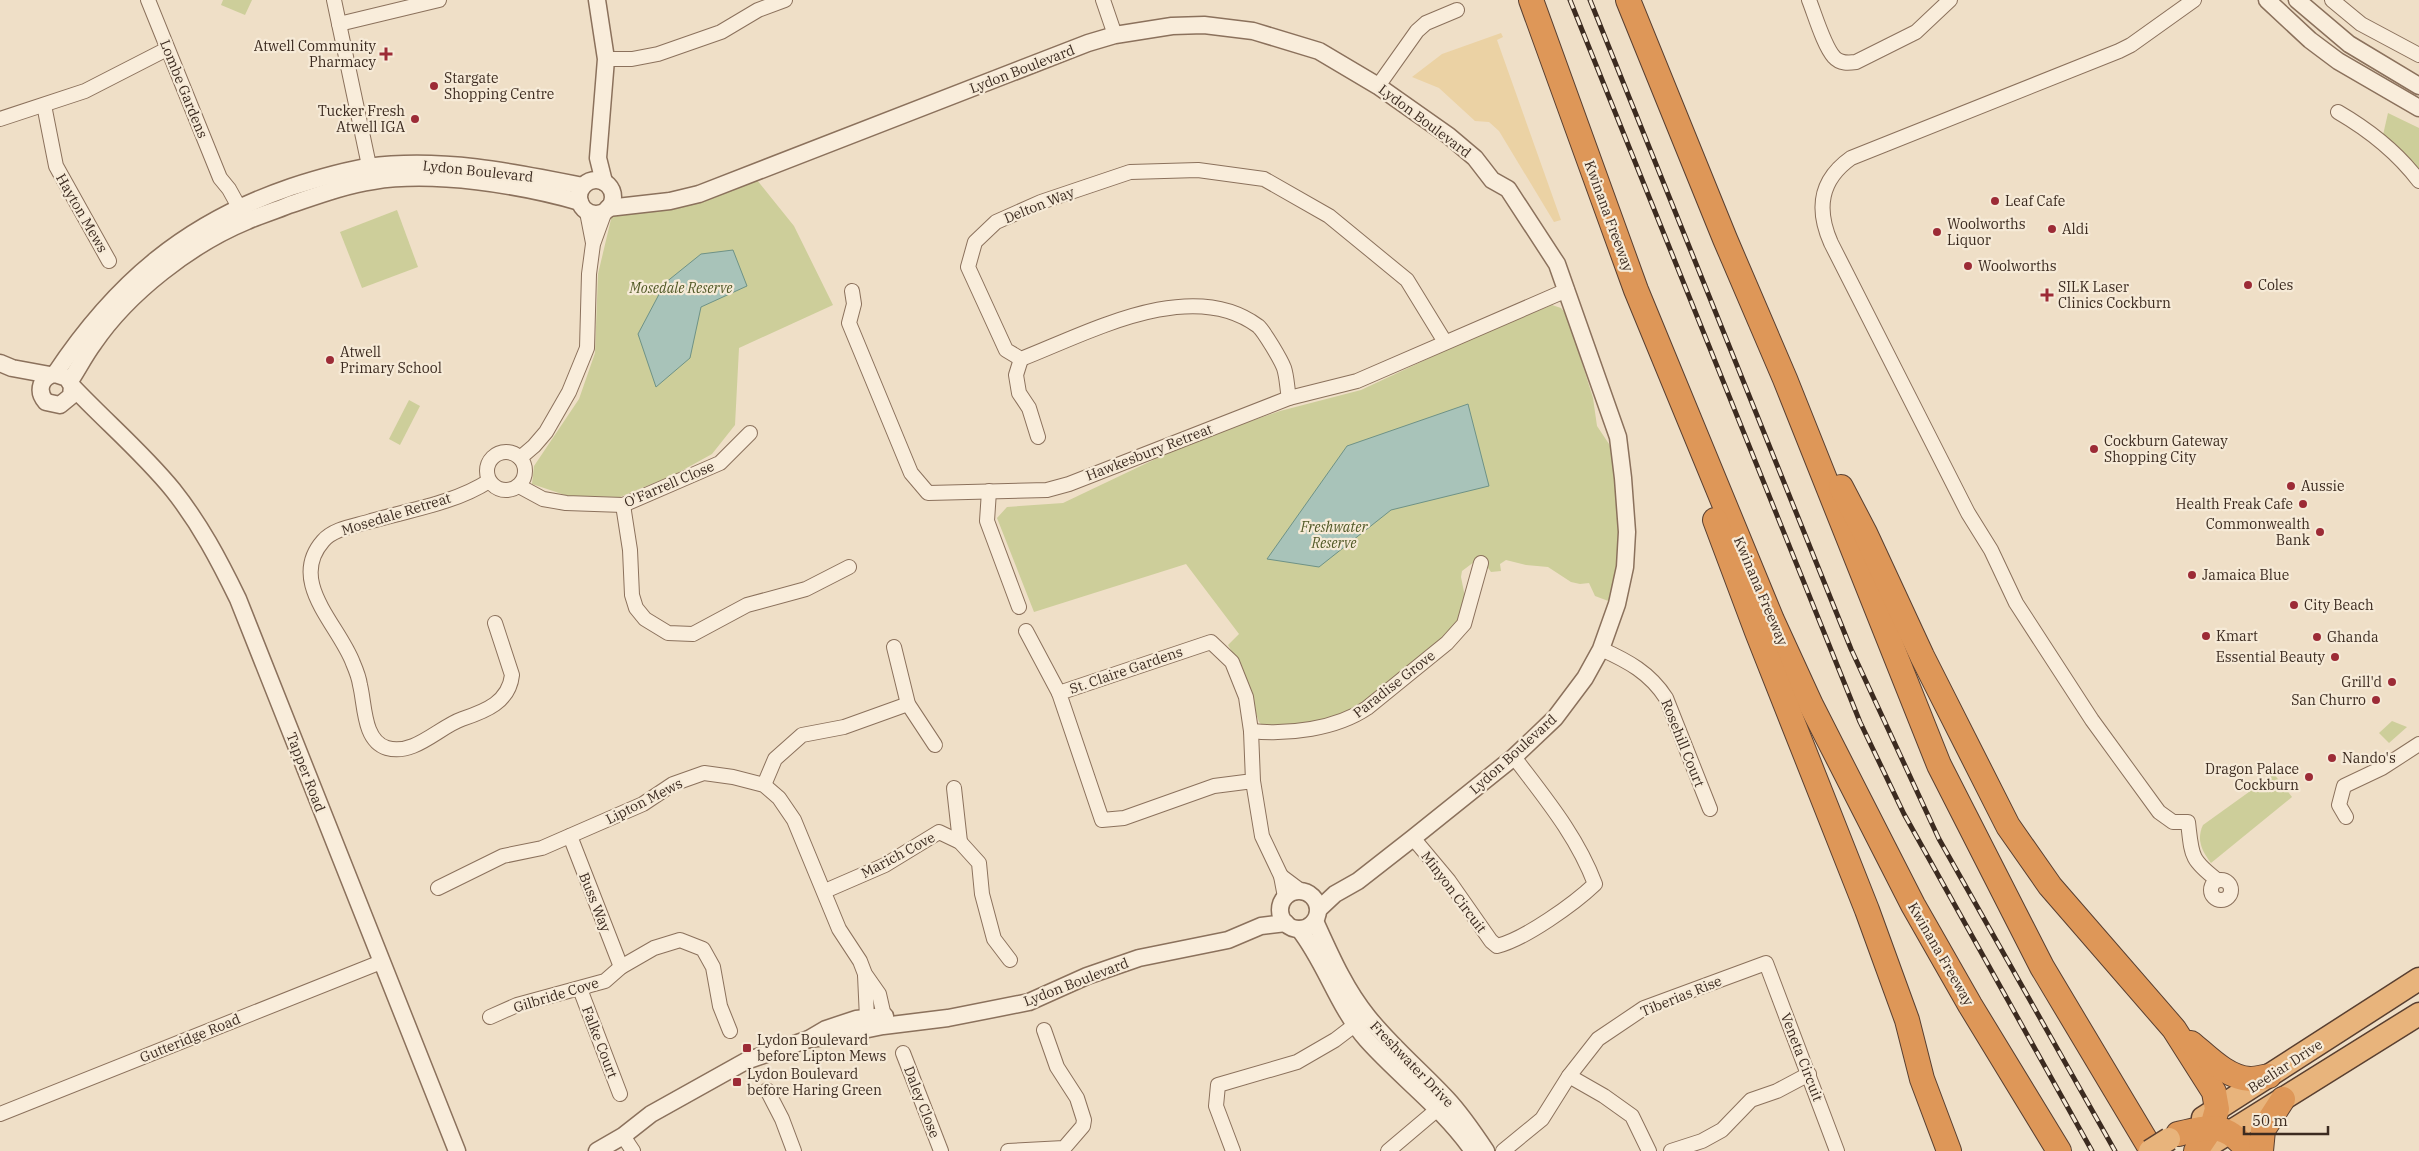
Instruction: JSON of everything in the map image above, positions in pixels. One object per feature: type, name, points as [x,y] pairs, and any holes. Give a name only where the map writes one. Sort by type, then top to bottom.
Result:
[{"type":"highway","name":"Kwinana Freeway","points":[[1531,0],[1636,290],[1772,620],[1811,705],[1913,905],[1970,1005],[2059,1151]]},
{"type":"highway","points":[[1628,0],[1725,239],[1785,379],[1939,765],[2042,966],[2162,1144],[2220,1123]]},
{"type":"highway","points":[[1785,379],[1865,533],[1922,656],[2008,826],[2056,893],[2174,1029],[2214,1092],[2220,1123],[2248,1151]]},
{"type":"highway","points":[[1681,402],[1686,435],[1732,567],[1867,910],[1907,1020],[1922,1079],[1948,1151]]},
{"type":"highway","name":"Beeliar Drive","points":[[2201,1151],[2220,1123],[2269,1076],[2419,979]]},
{"type":"highway","name":"Beeliar Drive","points":[[2220,1123],[2283,1099],[2419,1014]]},
{"type":"highway","points":[[2174,1029],[2217,1064],[2237,1076],[2250,1079],[2269,1076]]},
{"type":"highway","points":[[2261,1151],[2261,1134],[2283,1099]]},
{"type":"highway","points":[[2196,1151],[2220,1123]]},
{"type":"street","name":"Lombe Gardens","points":[[148,0],[220,178],[221,192],[238,216]]},
{"type":"street","points":[[334,0],[371,174]]},
{"type":"street","points":[[340,24],[440,0]]},
{"type":"street","points":[[520,458],[546,432],[569,392],[587,348],[589,274],[593,244],[592,192],[598,158],[606,59],[597,0]]},
{"type":"street","points":[[606,59],[632,59],[658,54],[721,32],[756,5],[785,0]]},
{"type":"street","points":[[1103,0],[1115,35]]},
{"type":"street","points":[[1809,0],[1830,51],[1840,61],[1847,63],[1856,62],[1910,36],[1950,0]]},
{"type":"street","points":[[2194,0],[2131,45],[2119,51],[1851,158],[1835,171],[1830,180],[1822,199],[1822,212],[1825,230],[1831,243],[1955,489],[1991,550],[2016,603],[2072,691],[2138,784],[2165,817],[2176,823],[2188,822],[2191,852],[2200,867],[2214,883]]},
{"type":"street","points":[[2267,0],[2310,40],[2338,61],[2419,108]]},
{"type":"street","points":[[2297,0],[2349,44],[2419,86]]},
{"type":"street","points":[[2332,0],[2361,24],[2419,55]]},
{"type":"street","points":[[1378,86],[1417,31],[1426,23],[1457,10]]},
{"type":"street","name":"Lydon Boulevard","points":[[592,192],[596,214],[638,203],[670,201],[724,186],[1088,43],[1115,35],[1172,26],[1204,25],[1253,31],[1319,51],[1378,86],[1449,136],[1474,158],[1492,180],[1508,189],[1557,264],[1618,437],[1627,532],[1625,567],[1617,604],[1601,649],[1585,678],[1555,718],[1514,757],[1413,838],[1358,880],[1335,894],[1317,915]]},
{"type":"street","points":[[0,119],[85,92],[167,49]]},
{"type":"street","name":"Hayton Mews","points":[[44,105],[56,166],[109,261]]},
{"type":"street","points":[[2338,112],[2381,140],[2406,164],[2419,181]]},
{"type":"street","name":"Delton Way","points":[[1021,359],[1006,350],[968,267],[975,242],[996,222],[1041,202],[1130,172],[1198,170],[1264,179],[1329,216],[1407,280],[1445,342]]},
{"type":"street","name":"Lydon Boulevard","points":[[53,374],[107,305],[138,274],[200,227],[316,196],[371,174],[455,180],[550,193],[592,192],[638,203]]},
{"type":"street","points":[[592,192],[613,199],[606,210],[593,244]]},
{"type":"street","name":"Lydon Boulevard","points":[[71,384],[94,342],[119,313],[146,286],[181,258],[209,240],[238,216]]},
{"type":"street","name":"Hawkesbury Retreat","points":[[852,291],[854,304],[849,323],[911,474],[928,493],[1048,490],[1069,484],[1289,398],[1358,381],[1567,290]]},
{"type":"street","points":[[1038,437],[1028,408],[1019,393],[1016,375],[1021,359],[1143,312],[1178,306],[1223,309],[1259,327],[1283,367],[1289,398]]},
{"type":"street","points":[[6,366],[64,376],[71,384],[71,396],[60,405],[46,402],[41,394],[6,366]]},
{"type":"street","points":[[41,394],[43,380],[53,374]]},
{"type":"street","name":"Tapper Road","points":[[71,384],[106,422],[150,463],[174,491],[196,521],[217,556],[238,599],[380,962],[458,1151]]},
{"type":"street","name":"Tapper Road","points":[[60,405],[88,413],[106,422]]},
{"type":"street","name":"O'Farrell Close","points":[[519,486],[543,499],[566,503],[623,505],[720,463],[750,433]]},
{"type":"street","points":[[505,452],[520,458],[525,465],[525,472],[519,486],[510,490],[502,490],[489,481],[487,467],[495,455],[505,452]]},
{"type":"street","name":"Mosedale Retreat","points":[[489,481],[462,495],[330,535],[315,554],[311,580],[317,601],[349,651],[360,682],[366,719],[371,733],[386,748],[407,748],[457,720],[493,706],[505,697],[511,684],[512,675],[494,623]]},
{"type":"street","points":[[989,491],[987,521],[1019,607]]},
{"type":"street","points":[[623,505],[630,550],[631,588],[636,608],[645,619],[668,633],[692,634],[747,605],[806,590],[849,566]]},
{"type":"street","name":"Paradise Grove","points":[[1251,731],[1268,733],[1332,725],[1354,716],[1367,708],[1447,643],[1464,624],[1481,563]]},
{"type":"street","points":[[1026,631],[1059,693]]},
{"type":"street","name":"St. Claire Gardens","points":[[1253,781],[1214,786],[1124,818],[1102,820],[1059,693],[1211,642],[1232,662],[1246,697],[1251,731],[1253,781],[1262,836],[1281,876],[1288,915]]},
{"type":"street","points":[[894,647],[908,704],[935,745]]},
{"type":"street","name":"Rosehill Court","points":[[1601,649],[1642,670],[1656,683],[1666,698],[1710,809]]},
{"type":"street","points":[[764,785],[775,759],[802,735],[844,727],[908,704]]},
{"type":"street","points":[[2346,817],[2339,805],[2344,786],[2382,768],[2419,744]]},
{"type":"street","name":"Minyon Circuit","points":[[1413,838],[1449,881],[1491,941],[1497,946],[1518,938],[1581,898],[1595,884],[1586,861],[1562,819],[1514,757]]},
{"type":"street","name":"Lipton Mews","points":[[438,888],[503,856],[542,848],[570,836],[643,804],[673,784],[704,773],[733,777],[764,785],[779,798],[794,820],[825,891],[839,929],[860,961],[865,974],[876,1022]]},
{"type":"street","points":[[954,788],[960,842]]},
{"type":"street","name":"Marich Cove","points":[[825,891],[884,865],[939,832],[960,842],[979,863],[982,894],[994,938],[1010,960]]},
{"type":"street","name":"Buss Way","points":[[570,836],[621,967]]},
{"type":"street","name":"St. Claire Gardens","points":[[1281,876],[1305,892]]},
{"type":"street","points":[[1305,892],[1316,900],[1317,915],[1308,927],[1288,915],[1291,893],[1305,892],[1335,894]]},
{"type":"street","name":"Lydon Boulevard","points":[[597,1151],[622,1147],[658,1122],[680,1098],[746,1061],[808,1039],[826,1029],[919,1015],[948,1018],[1029,1002],[1087,976],[1139,958],[1228,940],[1288,915]]},
{"type":"street","name":"Freshwater Drive","points":[[1288,915],[1314,952],[1339,1001],[1390,1042],[1443,1104],[1473,1151]]},
{"type":"street","name":"Freshwater Drive","points":[[1317,915],[1361,1020]]},
{"type":"street","name":"Gilbride Cove","points":[[490,1017],[518,1005],[605,981],[621,967],[654,948],[680,940],[703,949],[713,967],[720,1006],[730,1032]]},
{"type":"street","name":"Gutteridge Road","points":[[0,1114],[380,962]]},
{"type":"street","name":"Veneta Circuit","points":[[1766,964],[1837,1151]]},
{"type":"street","name":"Tiberias Rise","points":[[1503,1151],[1542,1119],[1569,1076],[1598,1039],[1644,1008],[1766,964]]},
{"type":"street","name":"Falke Court","points":[[580,989],[620,1094]]},
{"type":"street","points":[[1232,1151],[1216,1106],[1218,1085],[1297,1062],[1335,1040],[1361,1020]]},
{"type":"street","points":[[1008,1151],[1064,1148],[1083,1126],[1084,1120],[1078,1098],[1057,1067],[1044,1030]]},
{"type":"street","name":"Daley Close","points":[[903,1053],[941,1151]]},
{"type":"street","points":[[1671,1151],[1702,1141],[1722,1130],[1751,1100],[1777,1091],[1809,1074]]},
{"type":"street","points":[[1569,1076],[1604,1096],[1632,1116],[1649,1151]]},
{"type":"street","points":[[767,1090],[782,1118],[794,1151]]},
{"type":"street","points":[[1388,1151],[1443,1104]]},
{"type":"street","name":"Freshwater Drive","points":[[1443,1104],[1472,1129],[1486,1151]]},
{"type":"green space","points":[[223,0],[252,0],[245,15],[221,5]]},
{"type":"green space","points":[[2388,113],[2419,128],[2419,169],[2383,135]]},
{"type":"green space","name":"Mosedale Reserve","points":[[757,180],[794,226],[833,305],[739,348],[735,425],[712,454],[674,475],[620,497],[568,496],[532,484],[534,466],[579,399],[595,353],[598,274],[612,215],[682,203]]},
{"type":"green space","points":[[397,210],[418,267],[362,288],[340,232]]},
{"type":"green space","name":"Freshwater Reserve","points":[[1552,305],[1561,308],[1567,315],[1593,398],[1597,426],[1613,454],[1619,493],[1619,561],[1611,602],[1595,596],[1589,583],[1571,582],[1548,567],[1526,565],[1506,560],[1500,564],[1501,571],[1491,572],[1486,565],[1474,562],[1462,571],[1461,577],[1466,602],[1464,612],[1451,633],[1362,706],[1340,718],[1287,727],[1263,726],[1259,722],[1238,662],[1228,645],[1239,634],[1186,564],[1034,612],[997,518],[1007,507],[1063,503],[1168,453],[1222,431],[1280,411],[1361,390],[1470,339]]},
{"type":"green space","points":[[409,400],[420,406],[400,445],[389,439]]},
{"type":"green space","points":[[2392,721],[2407,727],[2389,743],[2379,733]]},
{"type":"green space","points":[[2274,774],[2292,797],[2211,863],[2201,845],[2200,836],[2203,825]]},
{"type":"sand","points":[[1501,33],[1503,37],[1497,40],[1561,220],[1554,222],[1499,131],[1489,122],[1475,121],[1439,88],[1412,77],[1442,54]]},
{"type":"water","points":[[733,250],[747,286],[701,307],[690,358],[656,387],[638,334],[665,283],[701,254]]},
{"type":"water","points":[[1468,404],[1489,486],[1391,510],[1319,567],[1267,559],[1347,446]]},
{"type":"railway","points":[[1570,0],[1860,722],[1904,814],[2092,1151]]},
{"type":"railway","points":[[1590,0],[1851,649],[1939,839],[2115,1151]]},
{"type":"place","name":"Atwell Community Pharmacy","points":[[386,54]]},
{"type":"place","name":"Stargate Shopping Centre","points":[[434,86]]},
{"type":"place","name":"Tucker Fresh Atwell IGA","points":[[415,119]]},
{"type":"place","name":"Leaf Cafe","points":[[1995,201]]},
{"type":"place","name":"Aldi","points":[[2052,229]]},
{"type":"place","name":"Woolworths Liquor","points":[[1937,232]]},
{"type":"place","name":"Woolworths","points":[[1968,266]]},
{"type":"place","name":"Coles","points":[[2248,285]]},
{"type":"place","name":"SILK Laser Clinics Cockburn","points":[[2047,295]]},
{"type":"place","name":"Atwell Primary School","points":[[330,360]]},
{"type":"place","name":"Cockburn Gateway Shopping City","points":[[2094,449]]},
{"type":"place","name":"Aussie","points":[[2291,486]]},
{"type":"place","name":"Health Freak Cafe","points":[[2303,504]]},
{"type":"place","name":"Commonwealth Bank","points":[[2320,532]]},
{"type":"place","name":"Jamaica Blue","points":[[2192,575]]},
{"type":"place","name":"City Beach","points":[[2294,605]]},
{"type":"place","name":"Kmart","points":[[2206,636]]},
{"type":"place","name":"Ghanda","points":[[2317,637]]},
{"type":"place","name":"Essential Beauty","points":[[2335,657]]},
{"type":"place","name":"Grill'd","points":[[2392,682]]},
{"type":"place","name":"San Churro","points":[[2376,700]]},
{"type":"place","name":"Nando's","points":[[2332,758]]},
{"type":"place","name":"Dragon Palace Cockburn","points":[[2309,777]]},
{"type":"place","name":"Lydon Boulevard before Lipton Mews","points":[[747,1048]]},
{"type":"place","name":"Lydon Boulevard before Haring Green","points":[[737,1082]]}]
